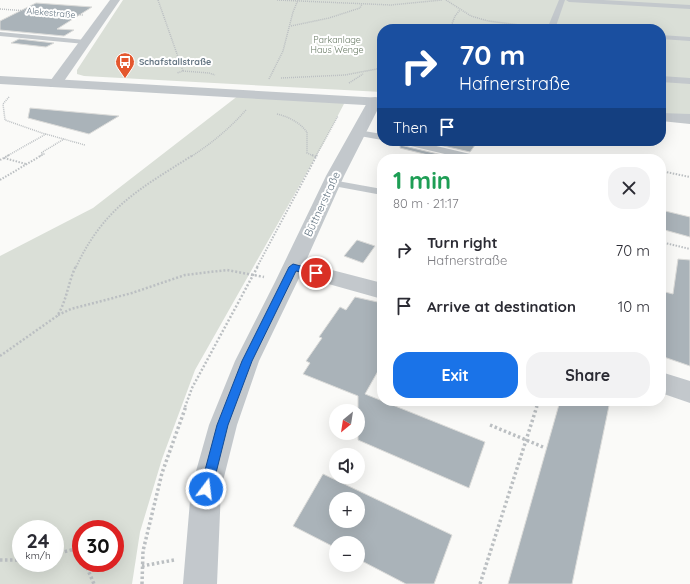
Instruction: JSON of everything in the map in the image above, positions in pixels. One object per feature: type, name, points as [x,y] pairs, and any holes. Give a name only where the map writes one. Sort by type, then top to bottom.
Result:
[{"type":"street","points":[[54,84],[115,0]]},
{"type":"street","points":[[0,80],[377,101]]},
{"type":"street","name":"Büttnerstraße","points":[[200,584],[206,489],[223,425],[247,361],[290,275],[332,183],[358,133],[377,103]]},
{"type":"street","points":[[666,117],[690,118]]},
{"type":"street","points":[[290,275],[377,290]]},
{"type":"street","points":[[666,384],[690,392]]},
{"type":"lane","points":[[553,24],[562,0]]},
{"type":"lane","points":[[569,0],[690,7]]},
{"type":"lane","points":[[0,34],[85,42]]},
{"type":"lane","points":[[666,37],[690,39]]},
{"type":"lane","points":[[666,79],[690,81]]},
{"type":"lane","points":[[358,133],[377,136]]},
{"type":"lane","points":[[423,146],[458,154]]},
{"type":"lane","points":[[332,183],[377,191]]},
{"type":"path","points":[[158,0],[183,71],[176,73]]},
{"type":"path","points":[[277,0],[391,5],[442,0]]},
{"type":"path","points":[[446,0],[471,16],[488,21],[512,24]]},
{"type":"path","points":[[58,315],[70,279],[96,229],[114,210],[141,188],[184,163],[234,126],[258,95],[270,78],[283,51],[298,1]]},
{"type":"path","points":[[291,26],[346,13],[360,8],[362,4]]},
{"type":"path","name":"Alekestraße","points":[[0,9],[103,17]]},
{"type":"path","points":[[452,24],[455,16],[460,10]]},
{"type":"path","points":[[278,78],[334,77],[363,74],[377,70]]},
{"type":"path","points":[[28,82],[4,101],[5,120],[85,145]]},
{"type":"path","points":[[142,584],[143,551],[162,473],[189,395],[347,99]]},
{"type":"path","points":[[272,112],[289,117],[301,124],[307,132],[308,153],[316,157]]},
{"type":"path","points":[[0,160],[46,134]]},
{"type":"path","points":[[0,180],[44,154],[41,153],[65,139]]},
{"type":"path","points":[[4,158],[26,165]]},
{"type":"path","points":[[666,172],[690,177]]},
{"type":"path","points":[[666,243],[690,249]]},
{"type":"path","points":[[0,356],[58,315],[71,309],[132,293],[185,275],[227,270],[254,275],[290,275]]},
{"type":"path","points":[[480,584],[536,406]]},
{"type":"path","points":[[490,425],[543,447]]},
{"type":"path","points":[[0,560],[12,560]]},
{"type":"path","points":[[89,572],[94,584]]},
{"type":"green space","name":"Parkanlage Haus Wenge","points":[[123,0],[690,0],[690,119],[666,117],[666,24],[377,24],[377,92],[84,76],[77,74],[77,70]]},
{"type":"green space","points":[[239,95],[346,100],[323,144],[195,370],[162,459],[140,532],[132,584],[0,584],[0,256],[93,208]]},
{"type":"building","points":[[36,3],[92,7],[57,29],[74,30],[64,36],[0,30],[0,21]]},
{"type":"building","points":[[19,39],[54,43],[46,47],[11,43]]},
{"type":"building","points":[[30,108],[119,116],[89,134],[28,118]]},
{"type":"building","points":[[400,146],[404,146],[438,154],[424,154],[400,148]]},
{"type":"building","points":[[444,146],[474,146],[470,152]]},
{"type":"building","points":[[666,211],[690,217],[690,237],[666,230]]},
{"type":"building","points":[[357,240],[375,246],[363,263],[344,256]]},
{"type":"building","points":[[678,259],[690,260],[690,366],[666,358],[666,292],[673,294]]},
{"type":"building","points":[[355,297],[377,302],[377,373],[365,394],[377,399],[377,406],[395,406],[485,442],[469,488],[358,440],[365,440],[365,404],[358,404],[358,396],[303,374],[310,363],[306,361],[322,338],[319,337],[340,307],[346,310]]},
{"type":"building","points":[[559,406],[609,406],[572,584],[508,584]]},
{"type":"building","points":[[323,474],[329,477],[329,484],[344,484],[361,492],[329,492],[329,528],[365,528],[365,494],[452,535],[434,584],[406,584],[365,563],[365,536],[329,536],[329,544],[293,526]]},
{"type":"place","name":"Schafstallstraße","points":[[125,79]]},
{"type":"route","points":[[206,489],[223,425],[247,361],[293,267],[316,273]]}]
